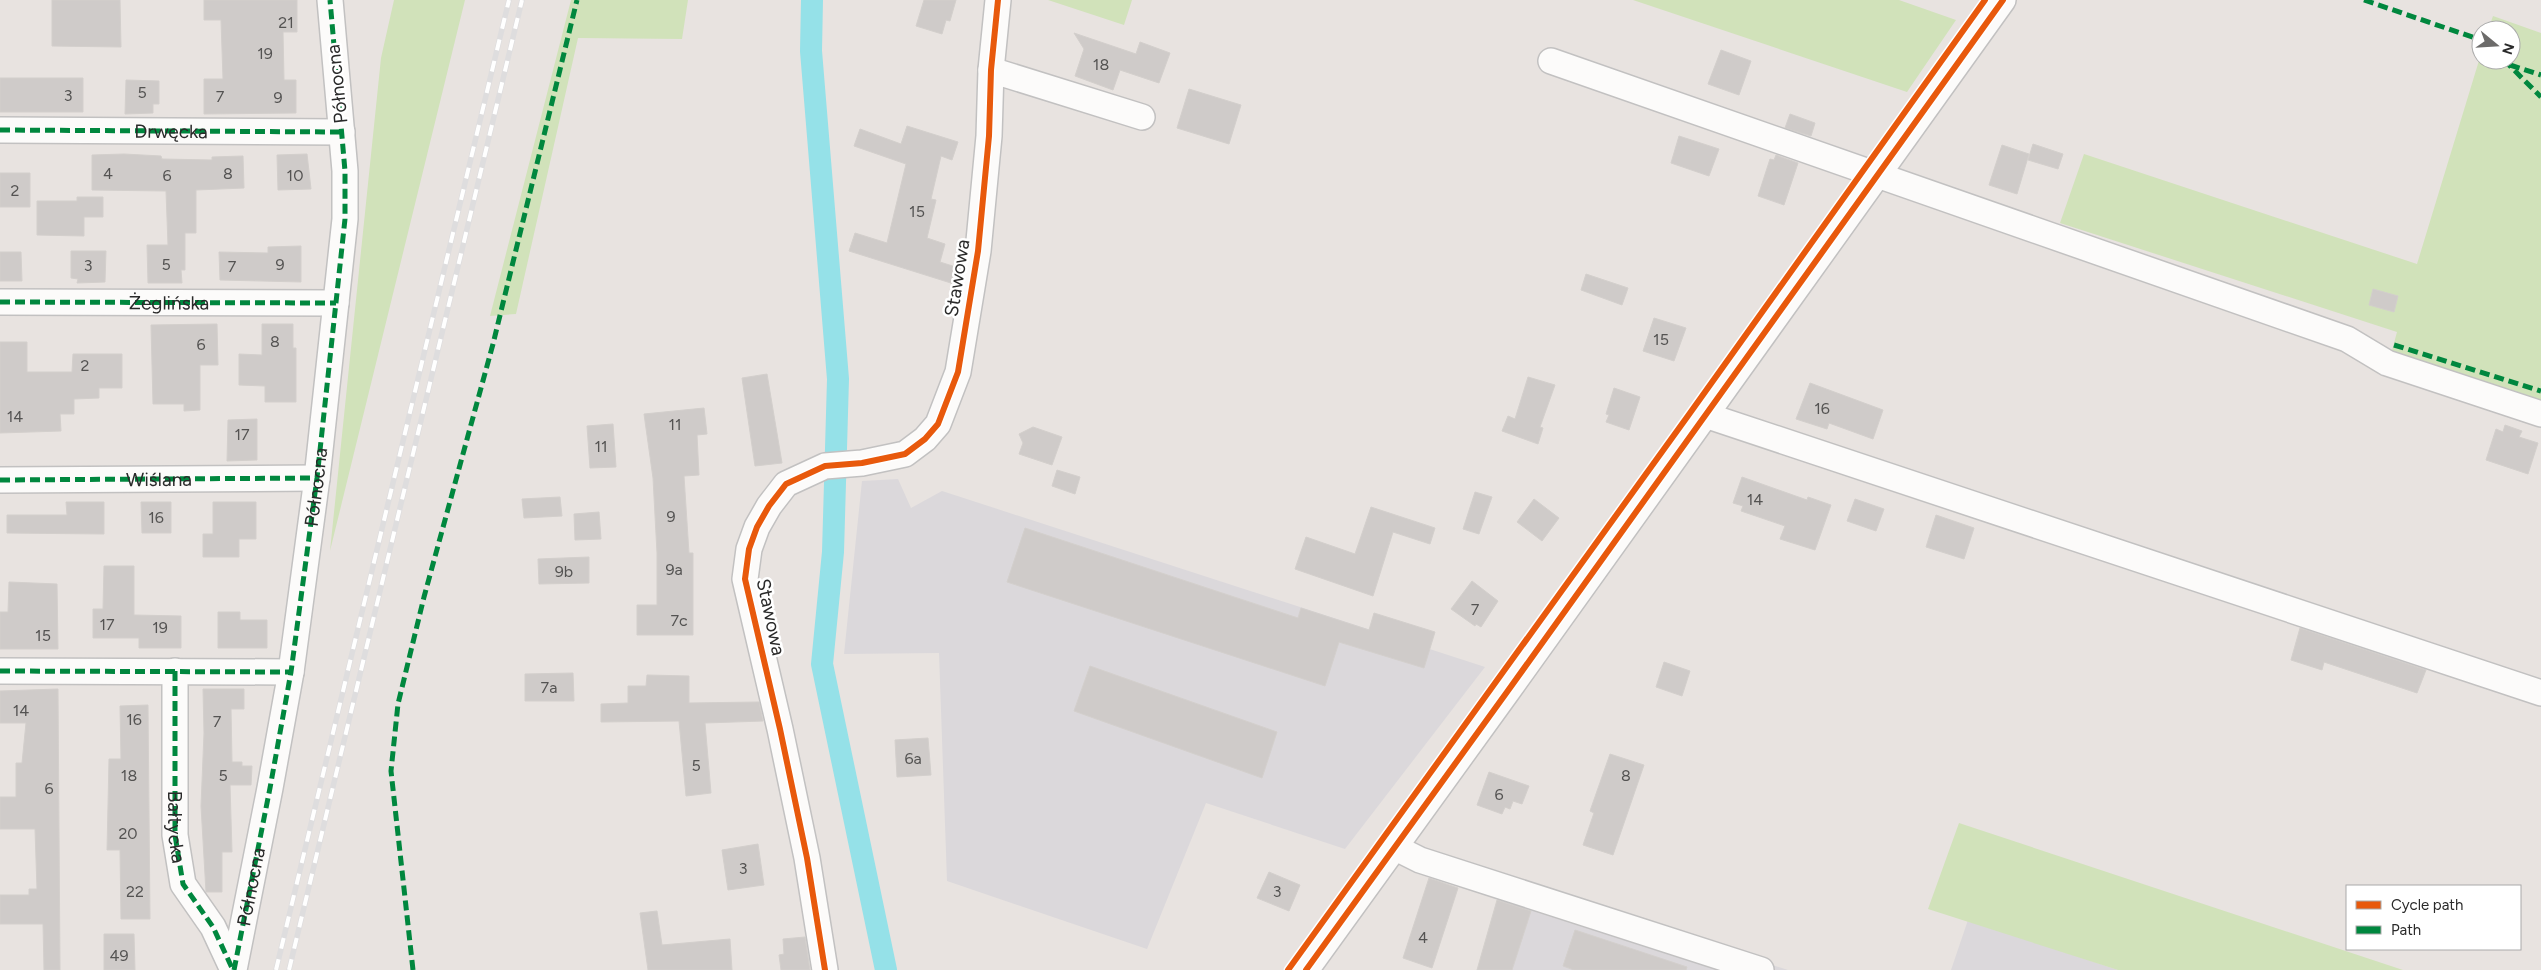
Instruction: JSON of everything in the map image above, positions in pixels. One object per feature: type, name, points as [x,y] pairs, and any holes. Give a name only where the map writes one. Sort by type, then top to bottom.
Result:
[{"type":"street","name":"Północna","points":[[233,970],[270,788],[291,672],[317,478],[345,219],[345,171],[330,0]]},
{"type":"street","name":"Stawowa","points":[[825,970],[807,858],[746,580],[749,549],[757,527],[769,506],[786,484],[825,466],[862,463],[905,454],[925,439],[938,424],[958,372],[978,251],[989,136],[991,70],[998,0]]},
{"type":"street","points":[[1306,970],[2003,0]]},
{"type":"street","points":[[1551,61],[2348,339],[2387,363],[2541,414]]},
{"type":"street","points":[[991,70],[1142,117]]},
{"type":"street","name":"Drwęcka","points":[[0,130],[342,132]]},
{"type":"street","name":"Żeglińska","points":[[0,302],[336,303]]},
{"type":"street","points":[[1705,415],[2541,693]]},
{"type":"street","name":"Wiślana","points":[[0,480],[317,478]]},
{"type":"street","points":[[0,671],[291,672]]},
{"type":"street","name":"Bałtycka","points":[[175,671],[175,835],[183,884],[213,927],[233,970]]},
{"type":"street","points":[[1394,848],[1420,860],[1761,970]]},
{"type":"shaded area","points":[[898,479],[911,508],[942,491],[1485,667],[1345,849],[1206,803],[1147,949],[947,881],[939,653],[844,654],[862,481]]},
{"type":"shaded area","points":[[1520,883],[1788,970],[1492,970]]},
{"type":"shaded area","points":[[1968,920],[2118,970],[1951,970]]},
{"type":"green space","points":[[394,0],[465,0],[330,551],[381,58]]},
{"type":"green space","points":[[571,0],[688,0],[682,39],[578,38],[516,314],[490,316]]},
{"type":"green space","points":[[1048,0],[1132,0],[1124,25]]},
{"type":"green space","points":[[1633,0],[1899,0],[1956,20],[1907,92]]},
{"type":"green space","points":[[2493,16],[2504,20],[2492,20]]},
{"type":"green space","points":[[2521,26],[2541,33],[2541,403],[2391,354],[2397,332],[2060,223],[2084,154],[2417,264],[2476,70],[2521,70]]},
{"type":"green space","points":[[1959,823],[2403,970],[2118,970],[1928,909]]},
{"type":"building","points":[[52,0],[120,0],[121,47],[52,46]]},
{"type":"building","points":[[204,0],[297,0],[297,32],[283,32],[284,80],[296,80],[296,113],[204,114],[204,79],[223,79],[221,20],[204,20]]},
{"type":"building","points":[[924,0],[956,0],[950,21],[946,20],[942,34],[916,26]]},
{"type":"building","points":[[1074,33],[1136,54],[1140,42],[1170,53],[1159,83],[1120,70],[1113,90],[1075,76],[1084,49]]},
{"type":"building","points":[[1721,50],[1751,61],[1739,95],[1708,84]]},
{"type":"building","points":[[0,78],[83,78],[83,112],[0,112]]},
{"type":"building","points":[[126,80],[159,81],[159,104],[153,104],[153,113],[125,114]]},
{"type":"building","points":[[1189,89],[1241,105],[1229,144],[1177,128]]},
{"type":"building","points":[[1790,114],[1815,123],[1811,136],[1785,128]]},
{"type":"building","points":[[907,126],[958,142],[952,160],[941,156],[931,199],[936,200],[927,238],[945,244],[940,262],[959,268],[954,284],[849,251],[855,233],[887,243],[906,164],[854,146],[860,129],[901,144]]},
{"type":"building","points":[[1679,136],[1719,149],[1709,176],[1671,163]]},
{"type":"building","points":[[2033,144],[2063,154],[2058,169],[2028,160]]},
{"type":"building","points":[[2002,145],[2029,154],[2017,194],[1989,185]]},
{"type":"building","points":[[307,154],[311,189],[278,190],[277,155]]},
{"type":"building","points":[[92,155],[161,156],[162,159],[212,160],[212,157],[243,156],[244,188],[196,190],[196,233],[185,233],[185,270],[181,270],[182,283],[148,283],[147,245],[168,245],[166,191],[92,190]]},
{"type":"building","points":[[1776,155],[1798,163],[1784,205],[1758,196],[1770,159],[1774,160]]},
{"type":"building","points":[[0,173],[30,173],[30,207],[0,207]]},
{"type":"building","points":[[77,197],[103,197],[103,217],[84,217],[84,236],[37,235],[37,201],[77,201]]},
{"type":"building","points":[[301,246],[301,282],[220,280],[219,252],[268,253],[268,247]]},
{"type":"building","points":[[71,251],[106,251],[105,282],[77,283],[78,279],[71,278]]},
{"type":"building","points":[[0,252],[21,252],[22,281],[0,281]]},
{"type":"building","points":[[1586,274],[1628,288],[1622,305],[1581,290]]},
{"type":"building","points":[[2373,289],[2398,296],[2394,312],[2369,305]]},
{"type":"building","points":[[1654,318],[1686,328],[1674,361],[1643,351]]},
{"type":"building","points":[[217,324],[218,365],[200,365],[200,410],[184,411],[184,404],[153,404],[151,325]]},
{"type":"building","points":[[262,324],[293,324],[293,348],[296,348],[296,402],[265,402],[265,386],[239,385],[239,354],[262,355]]},
{"type":"building","points":[[0,342],[27,342],[27,372],[72,372],[73,354],[122,354],[122,388],[99,388],[99,398],[74,399],[74,414],[60,414],[61,431],[0,433]]},
{"type":"building","points":[[767,374],[782,463],[755,466],[742,378]]},
{"type":"building","points":[[1528,377],[1555,385],[1540,427],[1543,428],[1538,444],[1502,431],[1508,416],[1515,419]]},
{"type":"building","points":[[1810,383],[1883,410],[1873,439],[1829,423],[1827,429],[1796,419]]},
{"type":"building","points":[[1614,388],[1640,397],[1629,430],[1606,422],[1609,415],[1606,414]]},
{"type":"building","points":[[704,408],[707,434],[697,435],[699,475],[684,476],[689,553],[693,553],[693,635],[637,635],[637,605],[657,605],[657,553],[653,478],[644,414]]},
{"type":"building","points":[[257,419],[257,460],[227,461],[228,420]]},
{"type":"building","points":[[613,424],[616,467],[590,468],[587,426]]},
{"type":"building","points":[[2505,425],[2522,431],[2519,437],[2538,443],[2528,474],[2486,460],[2496,429],[2503,432]]},
{"type":"building","points":[[1033,427],[1062,437],[1052,465],[1019,454],[1023,443],[1019,434]]},
{"type":"building","points":[[1057,470],[1080,477],[1075,494],[1052,486]]},
{"type":"building","points":[[1742,477],[1807,500],[1808,497],[1831,505],[1815,550],[1780,539],[1785,526],[1741,511],[1743,506],[1733,503]]},
{"type":"building","points":[[1475,492],[1492,497],[1479,534],[1463,529]]},
{"type":"building","points":[[560,497],[562,516],[524,518],[522,499]]},
{"type":"building","points":[[1534,499],[1559,518],[1542,541],[1517,522]]},
{"type":"building","points":[[1855,499],[1884,509],[1876,531],[1847,521]]},
{"type":"building","points":[[66,502],[104,502],[104,534],[7,533],[7,515],[67,515]]},
{"type":"building","points":[[141,502],[171,502],[171,533],[142,533]]},
{"type":"building","points":[[213,502],[256,502],[256,539],[239,539],[239,557],[203,557],[203,534],[213,534]]},
{"type":"building","points":[[1371,507],[1435,528],[1430,544],[1393,532],[1373,596],[1295,569],[1306,537],[1355,554]]},
{"type":"building","points":[[599,512],[601,539],[575,540],[574,514]]},
{"type":"building","points":[[1936,515],[1974,528],[1964,559],[1926,547]]},
{"type":"building","points":[[1025,528],[1298,618],[1301,608],[1369,630],[1374,613],[1435,632],[1424,668],[1339,642],[1325,686],[1007,582]]},
{"type":"building","points":[[589,557],[589,583],[539,584],[538,559]]},
{"type":"building","points":[[104,566],[134,566],[134,615],[181,616],[181,648],[139,648],[139,638],[93,638],[93,609],[103,609]]},
{"type":"building","points":[[1472,581],[1498,601],[1481,627],[1476,624],[1475,626],[1451,609]]},
{"type":"building","points":[[9,582],[57,584],[58,649],[0,649],[0,612],[8,612]]},
{"type":"building","points":[[218,612],[240,612],[240,620],[267,620],[267,648],[218,648]]},
{"type":"building","points":[[2300,628],[2426,670],[2417,693],[2324,662],[2322,670],[2291,660]]},
{"type":"building","points":[[1664,662],[1690,671],[1682,696],[1656,687]]},
{"type":"building","points":[[1090,666],[1277,732],[1262,778],[1074,711]]},
{"type":"building","points":[[573,673],[574,701],[525,701],[525,674]]},
{"type":"building","points":[[647,675],[689,676],[689,703],[759,702],[763,721],[705,723],[711,793],[686,796],[679,721],[601,722],[601,704],[628,703],[628,686],[646,686]]},
{"type":"building","points":[[58,689],[60,970],[44,970],[43,924],[0,924],[0,895],[29,895],[29,889],[37,889],[35,829],[0,829],[0,797],[16,797],[16,763],[22,763],[26,723],[0,723],[0,691]]},
{"type":"building","points":[[203,689],[244,689],[244,709],[231,709],[232,762],[242,762],[242,766],[252,766],[251,785],[230,785],[232,852],[222,852],[222,892],[206,892],[201,806],[204,733]]},
{"type":"building","points":[[148,705],[150,919],[121,919],[120,850],[107,850],[109,759],[121,759],[120,706]]},
{"type":"building","points":[[928,738],[931,775],[897,777],[895,740]]},
{"type":"building","points":[[1610,754],[1644,765],[1613,855],[1583,845],[1594,813],[1590,811]]},
{"type":"building","points":[[1489,772],[1529,786],[1522,804],[1513,801],[1510,809],[1505,807],[1502,814],[1477,805]]},
{"type":"building","points":[[758,844],[764,885],[728,890],[722,850]]},
{"type":"building","points":[[1269,872],[1300,885],[1289,911],[1257,898]]},
{"type":"building","points":[[1429,878],[1458,888],[1432,968],[1403,958]]},
{"type":"building","points":[[1497,900],[1531,911],[1512,970],[1477,970]]},
{"type":"building","points":[[657,911],[662,945],[730,939],[732,970],[648,970],[640,913]]},
{"type":"building","points":[[1575,930],[1687,967],[1686,970],[1574,970],[1563,966]]},
{"type":"building","points":[[104,934],[134,934],[135,970],[104,970]]},
{"type":"building","points":[[805,937],[810,970],[781,970],[779,955],[784,954],[783,939]]},
{"type":"waterway","points":[[812,0],[811,51],[838,379],[833,552],[822,664],[886,970]]},
{"type":"railway","points":[[276,970],[509,0]]},
{"type":"railway","points":[[289,970],[522,0]]},
{"type":"marked path","points":[[234,970],[291,672],[317,478],[345,219],[345,171],[330,0]]},
{"type":"marked path","points":[[413,970],[391,771],[398,704],[424,597],[493,344],[577,0]]},
{"type":"marked path","points":[[2364,0],[2471,37]]},
{"type":"marked path","points":[[2521,69],[2541,75]]},
{"type":"marked path","points":[[2514,70],[2541,97]]},
{"type":"marked path","points":[[0,130],[342,132]]},
{"type":"marked path","points":[[0,302],[336,303]]},
{"type":"marked path","points":[[2394,345],[2541,391]]},
{"type":"marked path","points":[[0,480],[317,478]]},
{"type":"marked path","points":[[0,671],[291,672]]},
{"type":"marked path","points":[[175,671],[175,835],[183,884],[213,927],[233,970]]},
{"type":"cycle path","points":[[825,970],[807,858],[780,729],[745,579],[749,549],[757,527],[769,506],[786,484],[825,466],[862,463],[905,454],[925,439],[938,424],[958,372],[978,251],[989,136],[991,70],[998,0]]},
{"type":"cycle path","points":[[1288,970],[1985,0]]},
{"type":"cycle path","points":[[1306,970],[2003,0]]}]
